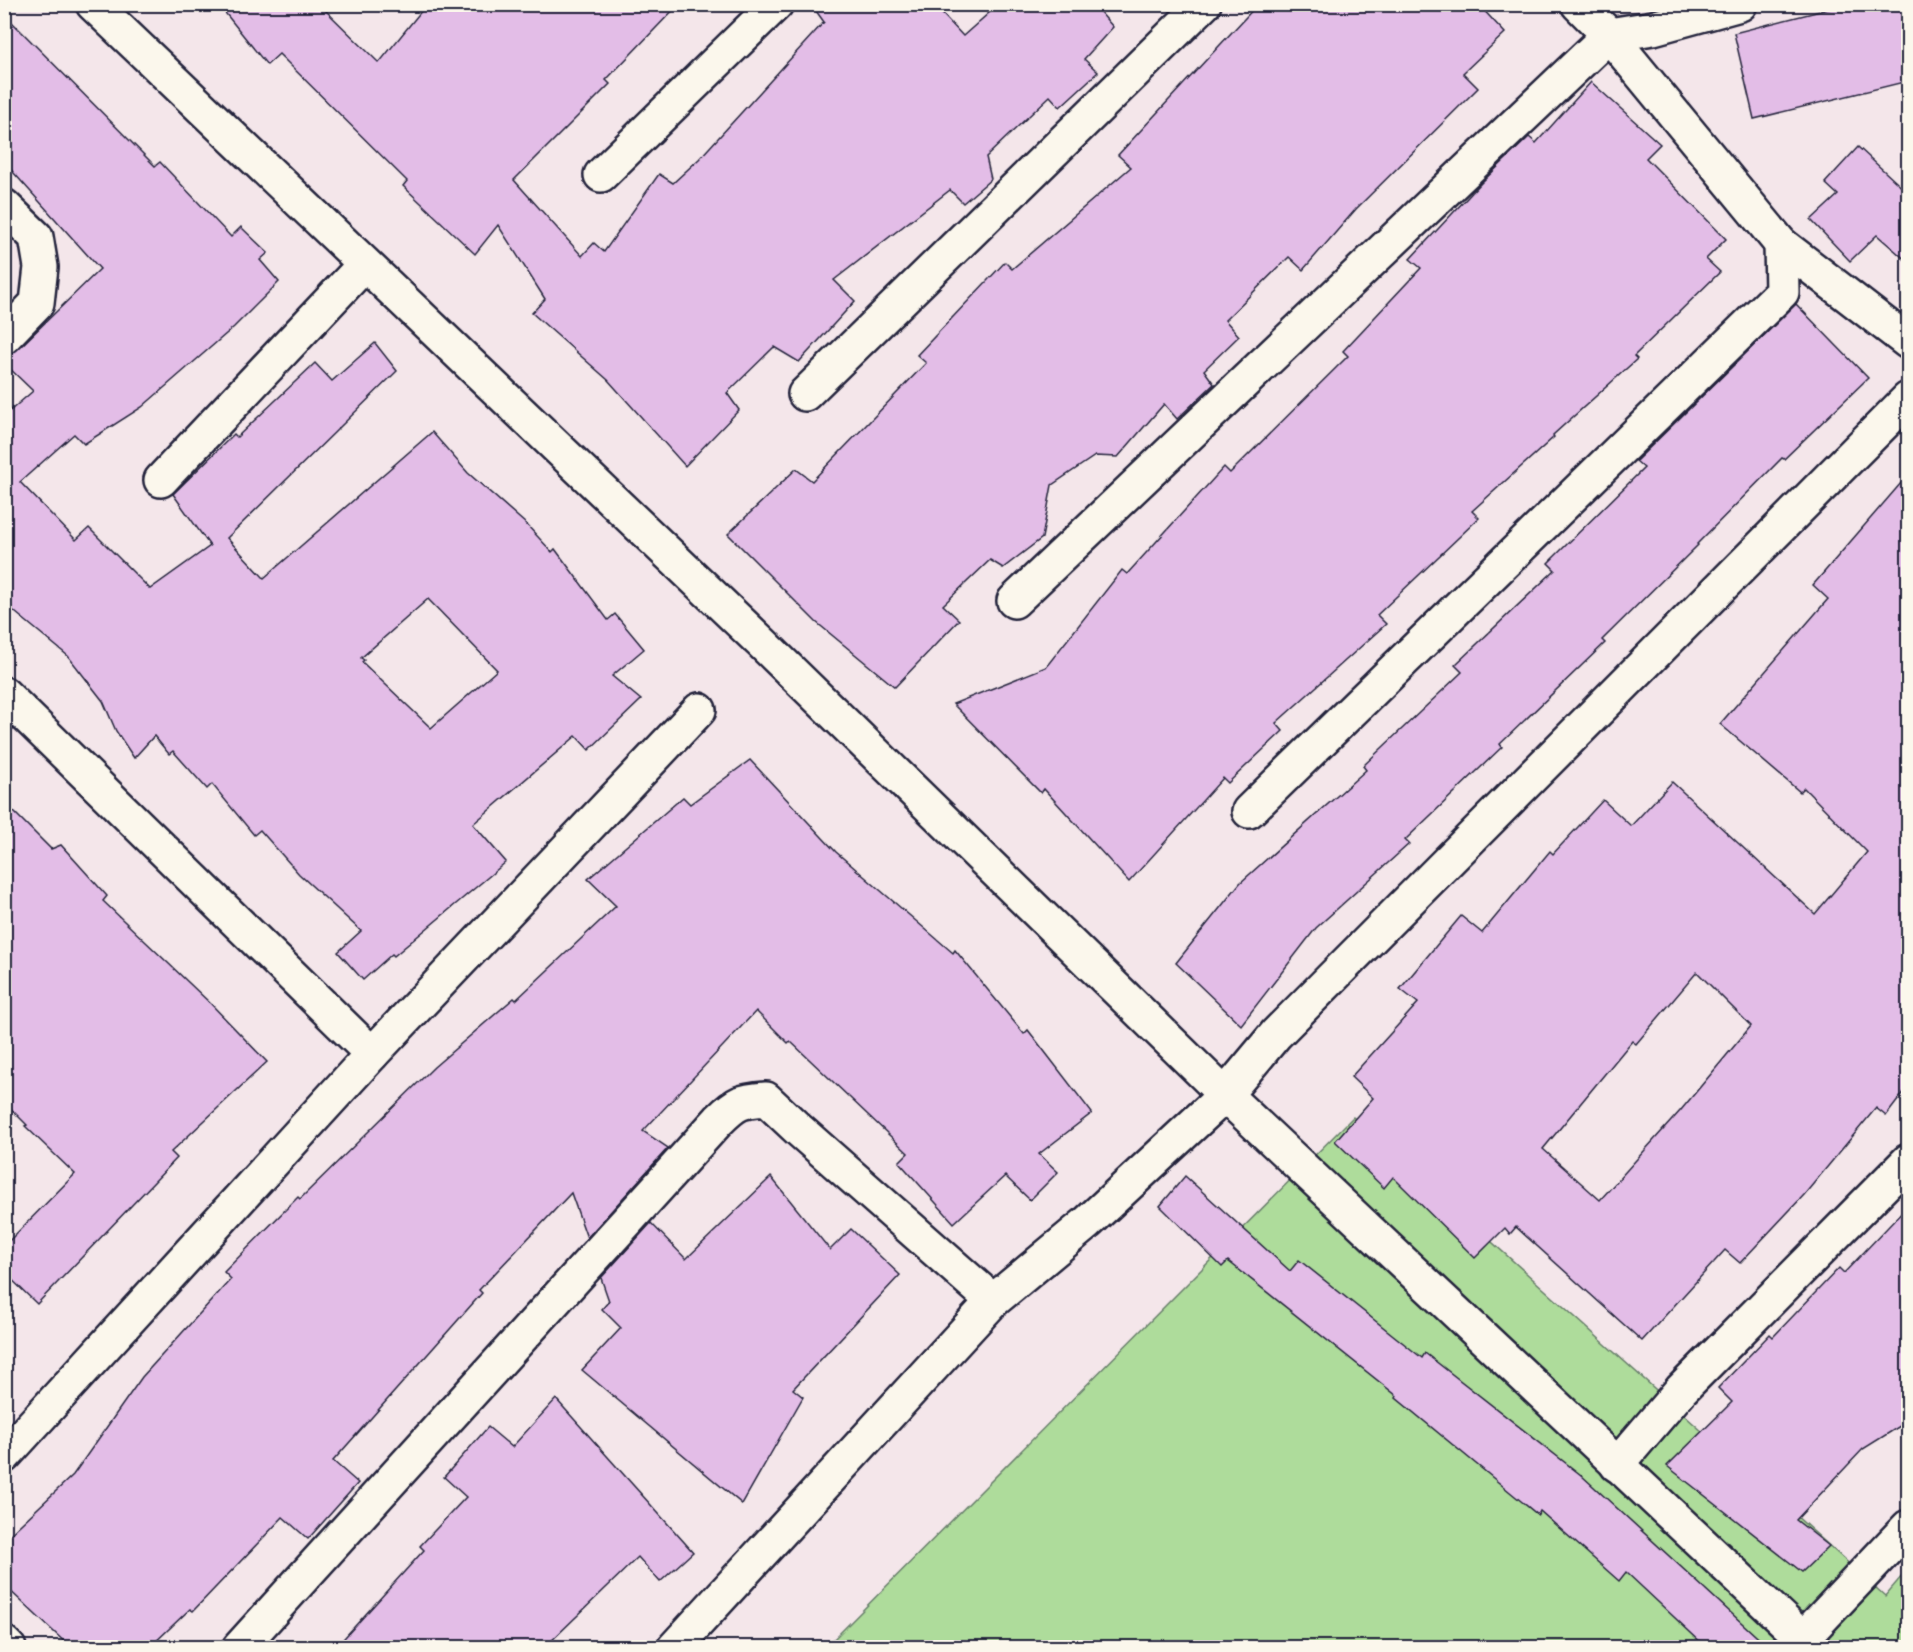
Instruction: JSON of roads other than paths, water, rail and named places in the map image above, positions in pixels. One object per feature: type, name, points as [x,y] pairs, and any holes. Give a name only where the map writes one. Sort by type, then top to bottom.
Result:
[{"type":"street","points":[[93,4],[762,643],[1225,1095],[1808,1643],[1908,1527]]},
{"type":"street","points":[[601,175],[776,4]]},
{"type":"street","points":[[805,394],[1204,4]]},
{"type":"street","points":[[1578,4],[1610,35],[1781,244],[1908,342]]},
{"type":"street","points":[[1014,601],[1610,35],[1653,28],[1740,4]]},
{"type":"street","points":[[4,206],[36,237],[41,267],[37,303],[4,337]]},
{"type":"street","points":[[1249,811],[1782,292],[1781,244]]},
{"type":"street","points":[[161,480],[364,265]]},
{"type":"street","points":[[674,1647],[993,1301],[1087,1223],[1225,1095],[1276,1034],[1908,399]]},
{"type":"street","points":[[4,694],[372,1054]]},
{"type":"street","points":[[4,1456],[372,1054],[699,710]]},
{"type":"street","points":[[239,1647],[736,1104],[766,1099],[993,1301]]},
{"type":"street","points":[[1617,1465],[1681,1390],[1908,1161]]},
{"type":"street","points":[[4,1643],[9,1647]]}]
